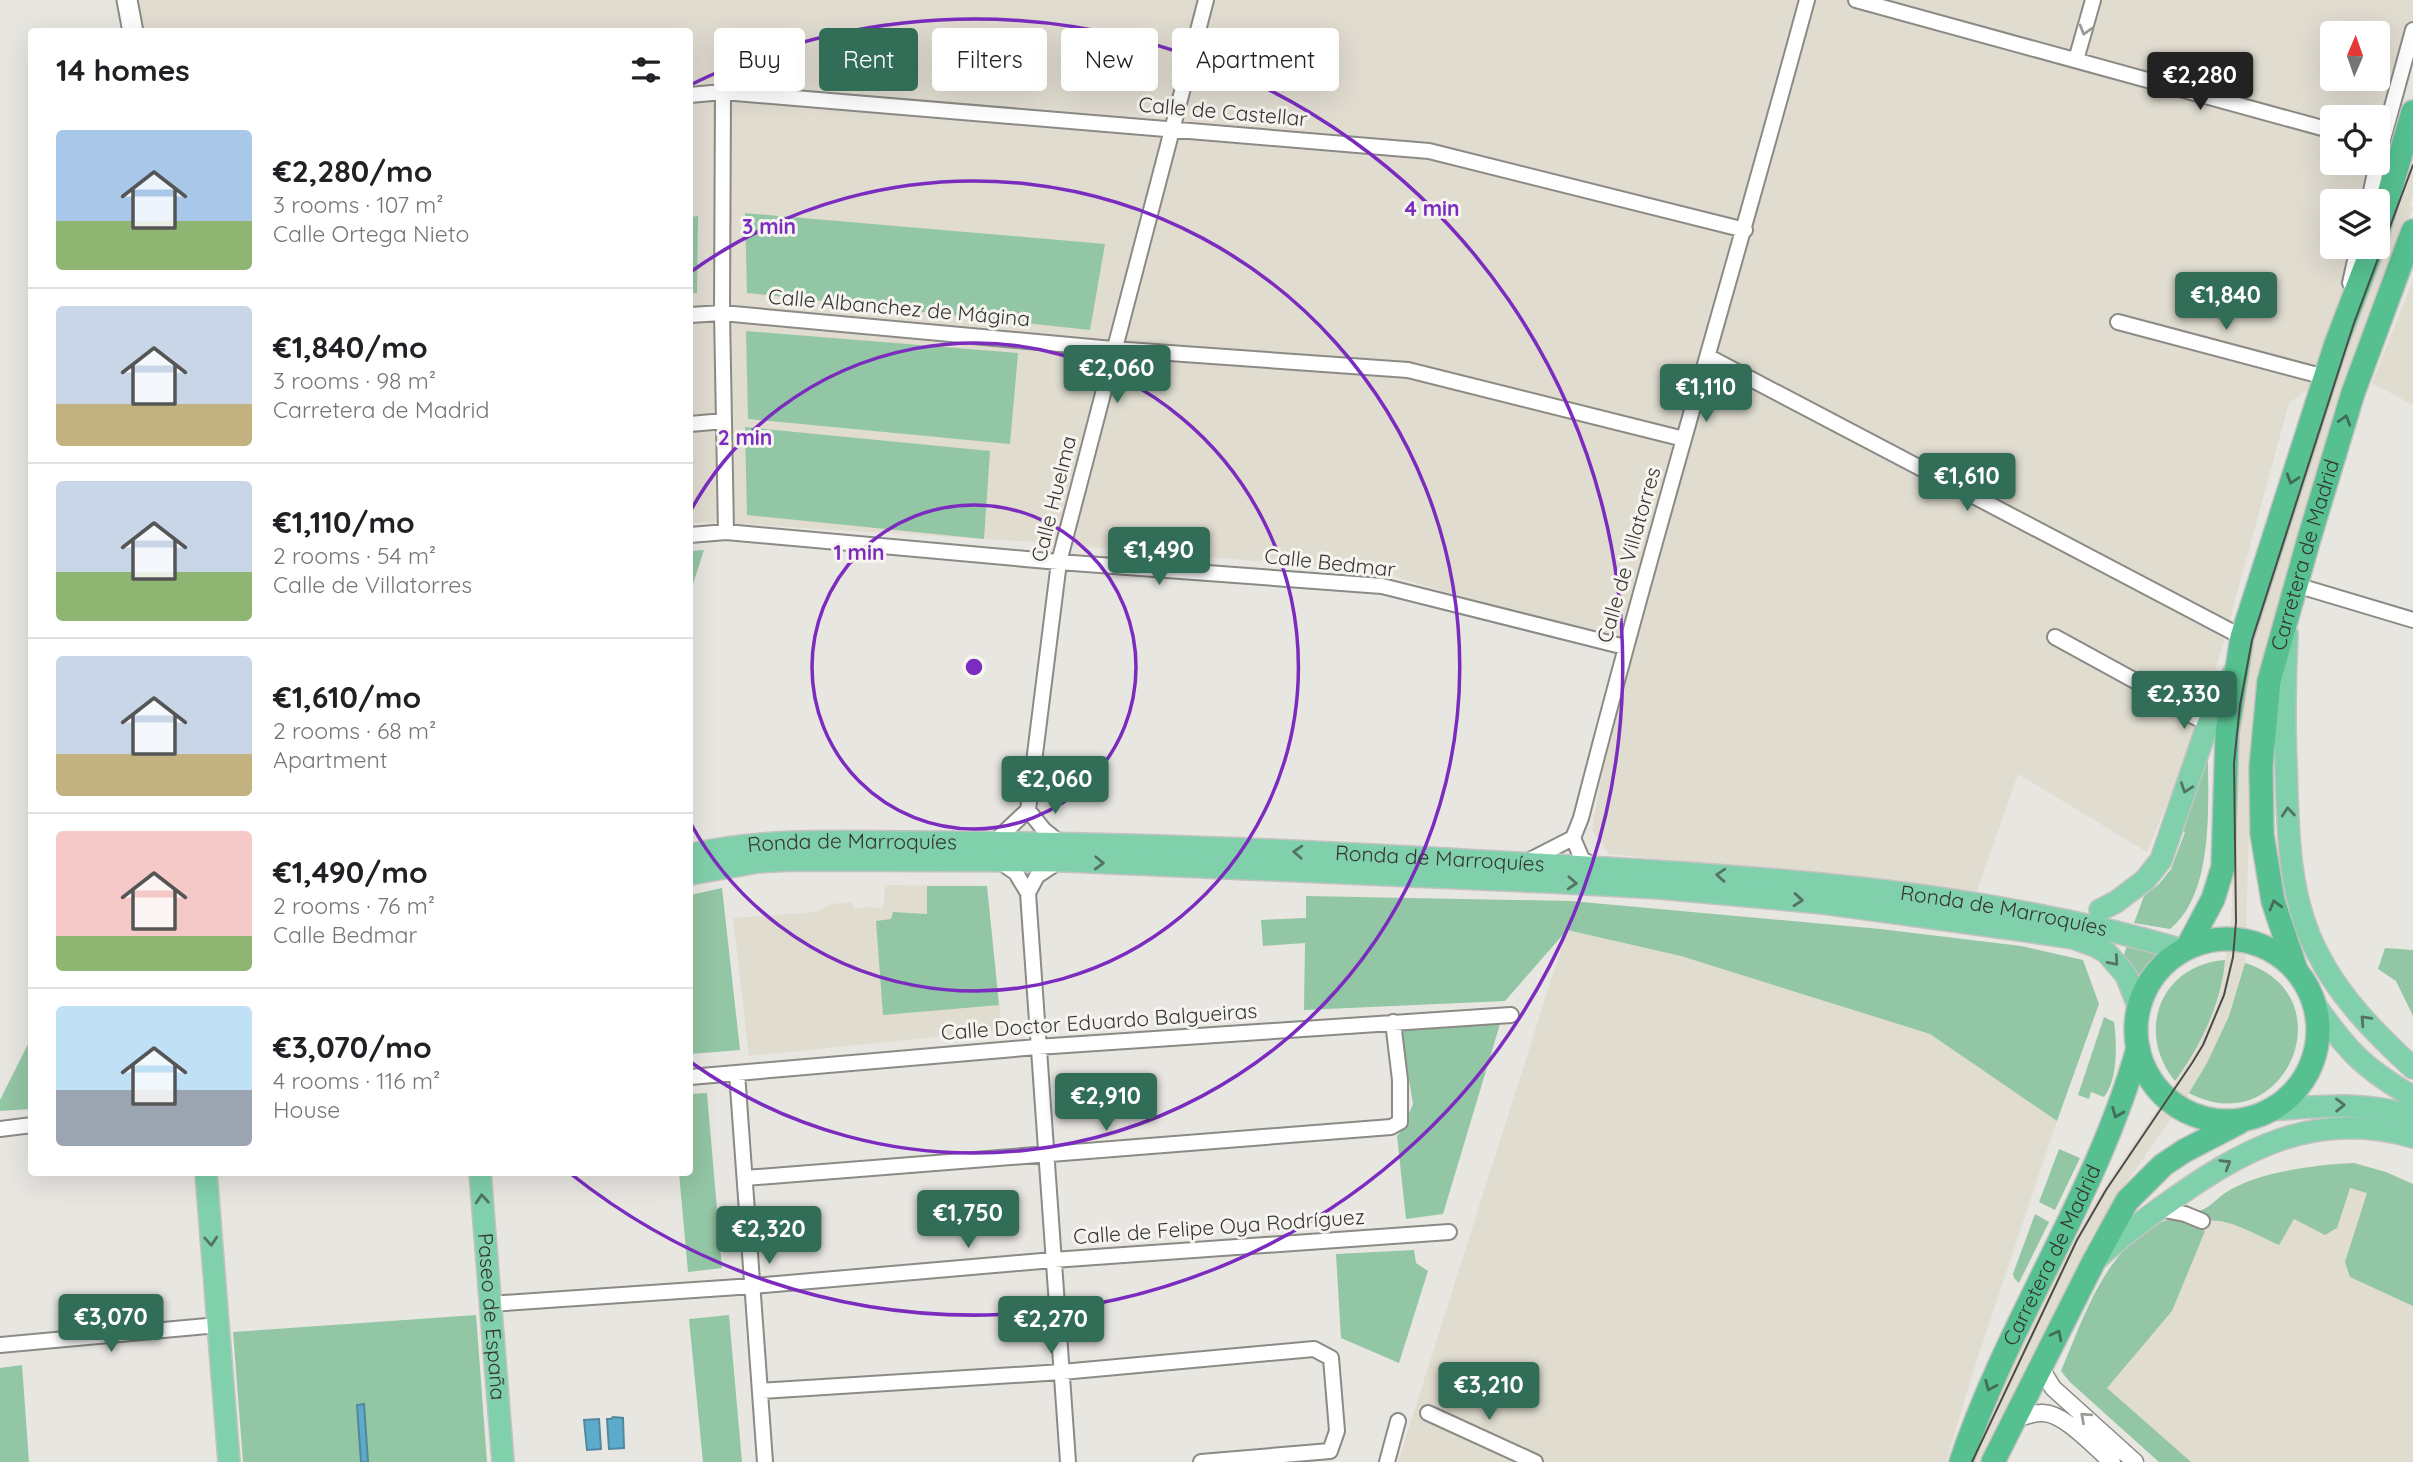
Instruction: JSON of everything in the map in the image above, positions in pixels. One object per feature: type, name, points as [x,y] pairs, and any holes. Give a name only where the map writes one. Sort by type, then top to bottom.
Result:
[{"type":"highway","points":[[2390,191],[2413,112]]},
{"type":"highway","name":"Carretera de Madrid","points":[[2296,970],[2273,901],[2262,834],[2261,767],[2269,681],[2353,393],[2413,231]]},
{"type":"highway","name":"Carretera de Madrid","points":[[2185,949],[2213,899],[2222,867],[2217,728],[2242,637],[2325,377],[2369,259]]},
{"type":"highway","points":[[2214,940],[2244,940],[2272,951],[2296,970],[2309,989],[2316,1006],[2319,1030],[2313,1062],[2297,1090],[2272,1110],[2243,1120],[2208,1119],[2173,1104],[2152,1081],[2138,1048],[2136,1024],[2139,1008],[2153,977],[2168,961],[2185,949],[2214,940]]},
{"type":"highway","name":"Carretera de Madrid","points":[[1961,1462],[2007,1345],[2101,1152],[2121,1104],[2138,1048]]},
{"type":"highway","name":"Carretera de Madrid","points":[[1993,1462],[2114,1223],[2137,1188],[2184,1151],[2243,1120]]},
{"type":"main road","points":[[127,0],[132,28]]},
{"type":"main road","points":[[2289,611],[2285,735],[2287,798],[2297,896],[2305,926],[2335,983],[2358,1013],[2413,1068]]},
{"type":"main road","points":[[2066,919],[2101,910],[2116,902],[2145,880],[2161,860],[2217,728]]},
{"type":"main road","name":"Ronda de Marroquíes","points":[[693,854],[735,847],[793,843],[1060,852],[1237,849],[1729,875],[1897,893],[2066,919],[2185,949]]},
{"type":"main road","name":"Ronda de Marroquíes","points":[[693,873],[745,864],[793,860],[996,851]]},
{"type":"main road","name":"Ronda de Marroquíes","points":[[1060,852],[1659,888],[1823,902],[1905,913],[2073,938],[2095,946],[2106,952],[2126,975],[2139,1008]]},
{"type":"main road","points":[[2316,1006],[2360,1062],[2377,1076],[2413,1097]]},
{"type":"main road","points":[[2272,1110],[2348,1105],[2382,1108],[2413,1116]]},
{"type":"main road","points":[[2093,1263],[2118,1239],[2232,1160],[2290,1135],[2325,1128],[2364,1127],[2413,1137]]},
{"type":"main road","points":[[206,1176],[229,1462]]},
{"type":"main road","name":"Paseo de España","points":[[480,1176],[503,1462]]},
{"type":"street","name":"Calle Huelma","points":[[1028,810],[1059,562],[1206,0]]},
{"type":"street","name":"Calle de Villatorres","points":[[1573,838],[1581,818],[1625,647],[1745,230],[1807,0]]},
{"type":"street","points":[[1856,0],[2320,127]]},
{"type":"street","points":[[2076,60],[2093,0]]},
{"type":"street","points":[[2390,105],[2413,30]]},
{"type":"street","name":"Calle de Castellar","points":[[693,95],[723,92],[1429,151],[1745,230]]},
{"type":"street","points":[[723,92],[722,313],[726,532]]},
{"type":"street","points":[[2336,344],[2355,259]]},
{"type":"street","name":"Calle Albanchez de Mágina","points":[[693,315],[722,313],[1113,349],[1408,370],[1684,439]]},
{"type":"street","points":[[2118,322],[2325,377]]},
{"type":"street","points":[[1709,357],[2242,637]]},
{"type":"street","points":[[693,424],[724,421]]},
{"type":"street","name":"Calle Bedmar","points":[[693,535],[726,532],[1059,562],[1382,586],[1625,647]]},
{"type":"street","points":[[2296,585],[2413,620]]},
{"type":"street","points":[[2055,637],[2217,728]]},
{"type":"street","points":[[2181,706],[2201,703],[2214,697],[2231,678]]},
{"type":"street","points":[[1028,892],[1037,876],[1060,852],[1028,810],[996,851],[1016,873],[1028,892],[1068,1462]]},
{"type":"street","points":[[1523,863],[1573,838],[1582,859],[1599,867]]},
{"type":"street","name":"Calle Doctor Eduardo Balgueiras","points":[[693,1077],[1037,1047],[1511,1015]]},
{"type":"street","points":[[745,1178],[1391,1127],[1400,1122],[1400,1080],[1393,1022]]},
{"type":"street","points":[[737,1073],[765,1462]]},
{"type":"street","points":[[0,1129],[28,1126]]},
{"type":"street","points":[[2159,1209],[2185,1214],[2202,1221],[2186,1200],[2186,1190]]},
{"type":"street","name":"Calle de Felipe Oya Rodríguez","points":[[490,1304],[1449,1232]]},
{"type":"street","points":[[0,1345],[218,1325]]},
{"type":"street","points":[[760,1391],[1062,1372],[1314,1349],[1331,1358],[1337,1432],[1330,1451],[1200,1462]]},
{"type":"street","points":[[2040,1367],[2053,1388],[2134,1462]]},
{"type":"street","points":[[1428,1413],[1535,1462]]},
{"type":"street","points":[[2014,1419],[2041,1413],[2055,1415],[2112,1462]]},
{"type":"street","points":[[1387,1462],[1398,1421]]},
{"type":"shaded area","points":[[136,0],[2413,0],[2413,63],[2390,144],[2390,105],[2320,105],[2320,175],[2381,175],[2377,189],[2320,189],[2320,259],[2358,259],[2325,377],[2289,403],[2224,641],[2193,741],[2147,852],[2018,774],[1977,891],[1609,854],[1592,830],[1625,647],[1380,572],[1036,542],[693,523],[693,28],[141,28]]},
{"type":"shaded area","points":[[2413,154],[2413,195],[2409,206],[2413,207],[2376,300],[2265,646],[2253,713],[2248,770],[2245,963],[2229,1016],[2207,1063],[2189,1093],[2090,1239],[2071,1278],[2076,1280],[2038,1360],[2030,1357],[1994,1430],[2000,1435],[1985,1462],[1966,1462],[2053,1270],[2059,1271],[2094,1203],[2183,1070],[2221,987],[2232,905],[2232,745],[2256,607],[2377,259],[2390,259],[2390,220]]},
{"type":"shaded area","points":[[2413,280],[2413,405],[2372,383]]},
{"type":"shaded area","points":[[885,885],[987,886],[1002,1030],[749,1056],[733,918],[816,912],[831,904],[853,902],[853,909],[883,908]]},
{"type":"shaded area","points":[[1567,930],[1681,956],[1930,1034],[2057,1121],[1973,1372],[1946,1462],[1398,1462]]},
{"type":"shaded area","points":[[2354,1163],[2413,1184],[2413,1462],[2159,1462],[2061,1371],[2102,1279],[2120,1253],[2164,1221],[2207,1208],[2230,1189],[2270,1175],[2327,1164]]},
{"type":"green space","points":[[745,213],[1105,244],[1090,330],[747,293]]},
{"type":"green space","points":[[698,216],[697,293],[693,293],[693,217]]},
{"type":"green space","points":[[746,331],[1018,353],[1010,444],[748,419]]},
{"type":"green space","points":[[745,427],[990,451],[984,539],[747,515]]},
{"type":"green space","points":[[704,550],[693,584],[693,551]]},
{"type":"green space","points":[[2208,740],[2206,841],[2196,891],[2185,912],[2170,929],[2134,923],[2144,896],[2159,884],[2171,869],[2185,832],[2180,830]]},
{"type":"green space","points":[[927,886],[987,886],[999,1005],[883,1015],[876,921],[891,919],[893,912],[927,914]]},
{"type":"green space","points":[[722,888],[740,1050],[693,1054],[693,894]]},
{"type":"green space","points":[[1306,896],[1571,901],[1880,929],[2021,946],[2083,960],[2099,1004],[2057,1121],[1930,1034],[1681,956],[1567,930],[1505,1001],[1304,1010],[1305,943],[1263,946],[1261,920],[1306,918]]},
{"type":"green space","points":[[2128,942],[2163,950],[2137,983],[2123,958]]},
{"type":"green space","points":[[2385,948],[2413,950],[2413,1016],[2396,981],[2378,969]]},
{"type":"green space","points":[[2225,960],[2219,992],[2208,1024],[2175,1081],[2163,1062],[2157,1042],[2156,1022],[2161,1004],[2170,988],[2184,974],[2203,965]]},
{"type":"green space","points":[[2245,963],[2276,980],[2293,1004],[2298,1032],[2292,1059],[2276,1083],[2253,1099],[2223,1103],[2189,1093],[2207,1063],[2229,1016]]},
{"type":"green space","points":[[2104,1017],[2114,1022],[2114,1071],[2109,1090],[2104,1097],[2091,1092],[2089,1099],[2078,1095]]},
{"type":"green space","points":[[1473,1022],[1500,1024],[1443,1214],[1406,1219],[1397,1136],[1413,1104],[1400,1026]]},
{"type":"green space","points":[[28,1044],[28,1109],[0,1111],[0,1100]]},
{"type":"green space","points":[[707,1093],[722,1268],[688,1272],[679,1176],[693,1176],[693,1094]]},
{"type":"green space","points":[[2059,1149],[2080,1158],[2055,1210],[2039,1202]]},
{"type":"green space","points":[[2354,1163],[2386,1172],[2413,1184],[2413,1306],[2350,1277],[2345,1262],[2367,1193],[2350,1188],[2337,1228],[2325,1235],[2294,1219],[2279,1245],[2225,1222],[2205,1222],[2197,1226],[2205,1231],[2172,1311],[2107,1388],[2191,1462],[2159,1462],[2061,1371],[2095,1292],[2106,1274],[2132,1241],[2149,1228],[2163,1221],[2203,1210],[2227,1192],[2258,1178],[2307,1167]]},
{"type":"green space","points":[[2035,1214],[2049,1222],[2019,1283],[2013,1274]]},
{"type":"green space","points":[[1414,1250],[1416,1263],[1428,1271],[1399,1363],[1341,1338],[1336,1254]]},
{"type":"green space","points":[[476,1315],[487,1462],[243,1462],[233,1332]]},
{"type":"green space","points":[[729,1315],[742,1462],[703,1462],[689,1319]]},
{"type":"green space","points":[[22,1365],[29,1462],[0,1462],[0,1368]]},
{"type":"water","points":[[364,1404],[368,1462],[361,1462],[357,1405]]},
{"type":"water","points":[[623,1418],[624,1448],[609,1449],[607,1419]]},
{"type":"water","points":[[599,1419],[601,1449],[587,1450],[584,1420]]},
{"type":"tram line","points":[[1972,1462],[2077,1240],[2106,1190],[2203,1045],[2224,995],[2233,957],[2236,922],[2234,763],[2240,705],[2252,640],[2354,323],[2413,165]]}]
